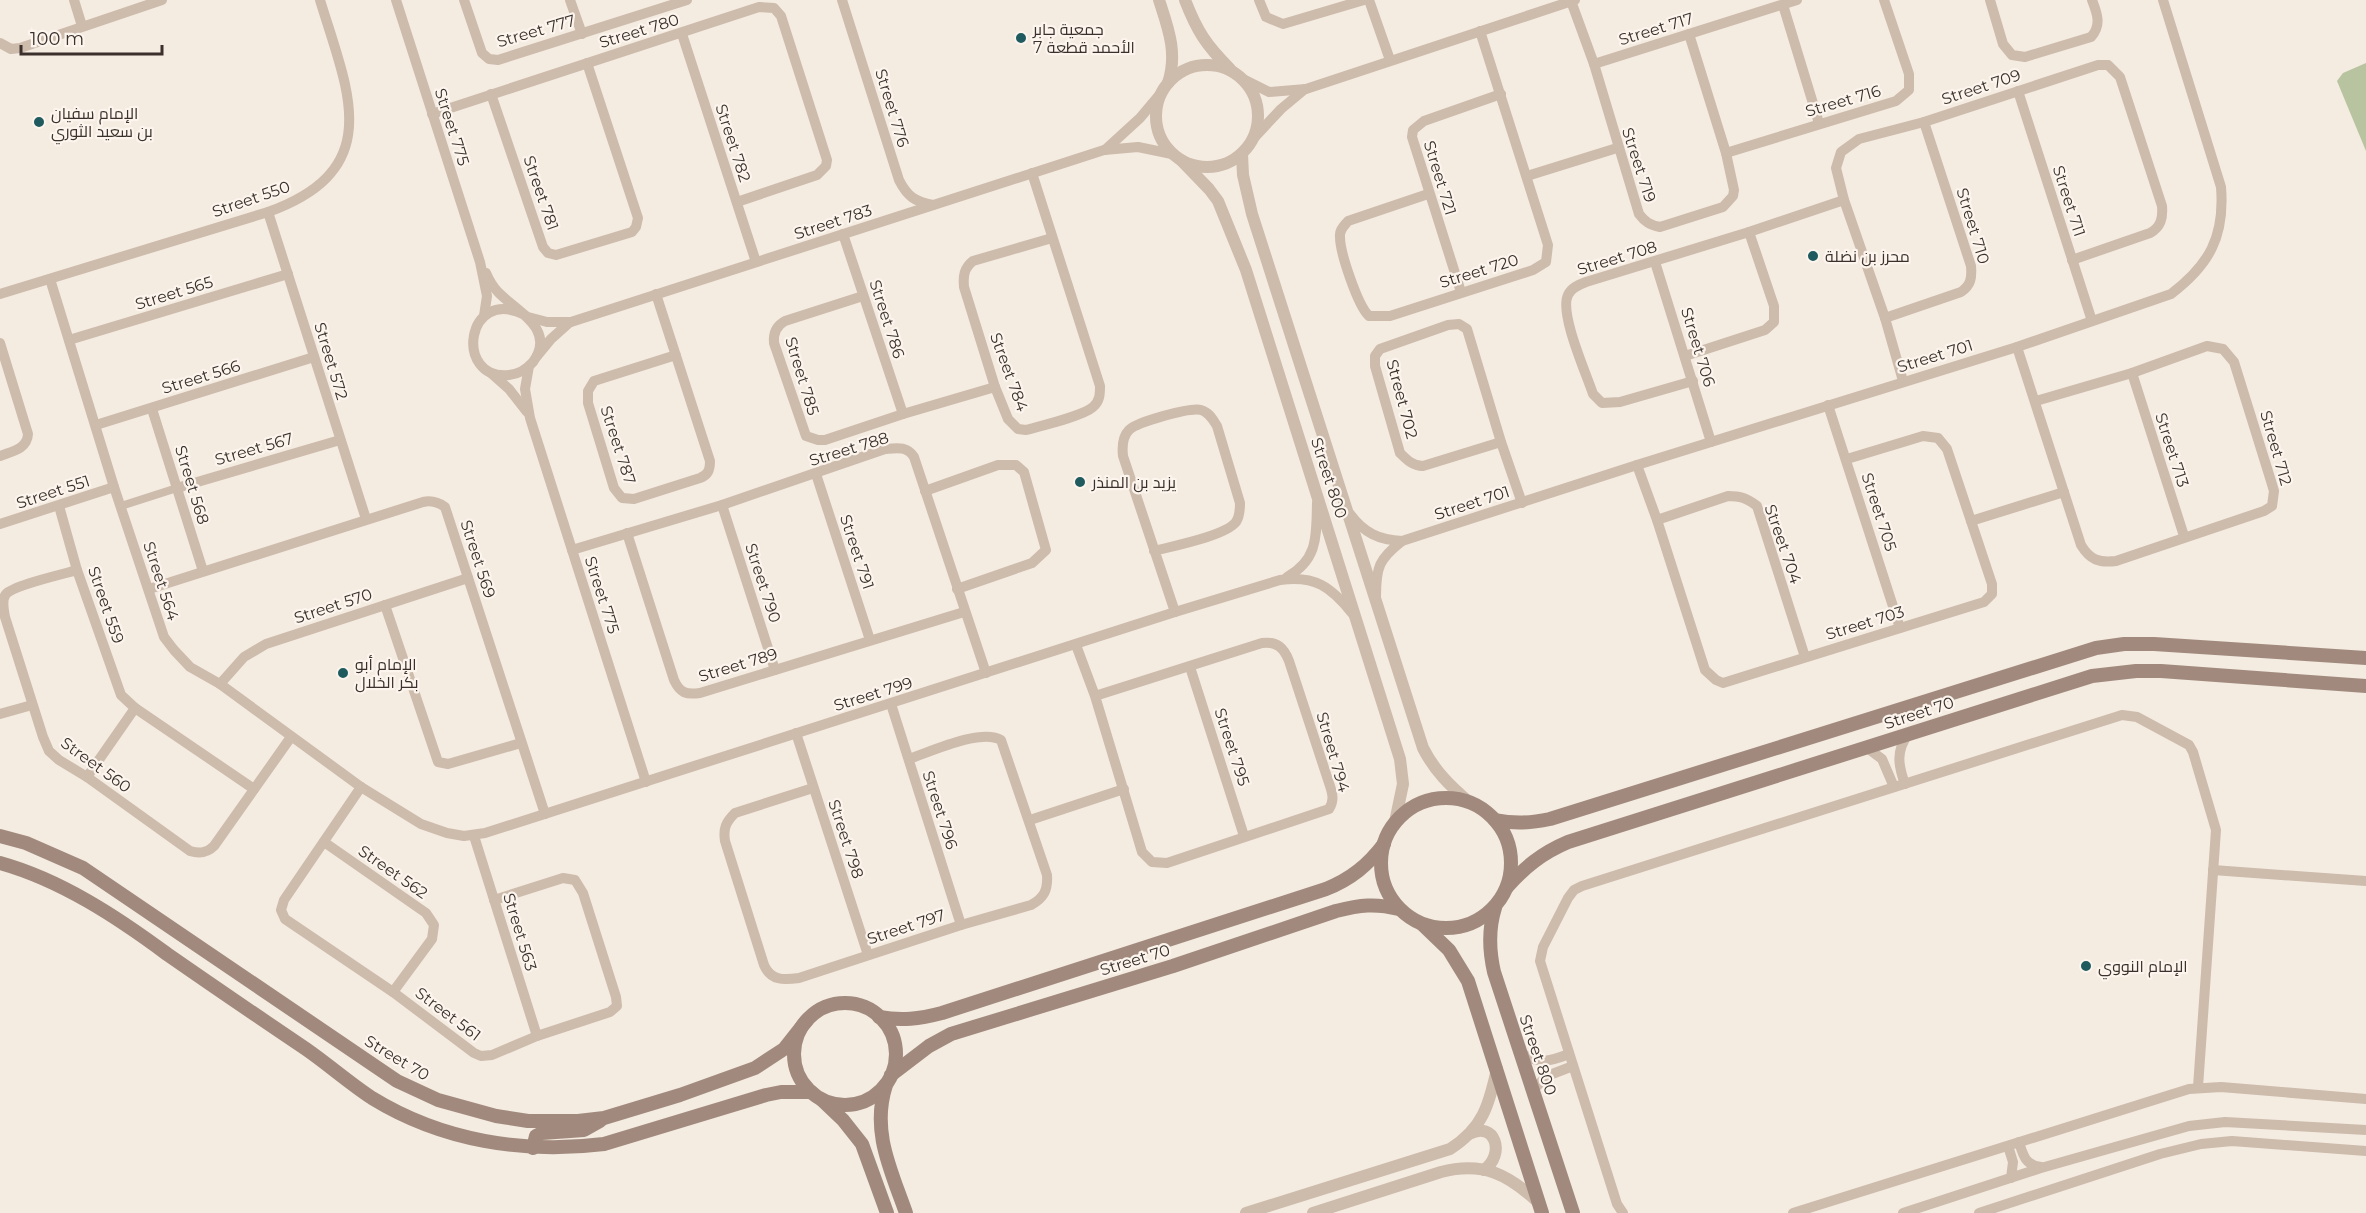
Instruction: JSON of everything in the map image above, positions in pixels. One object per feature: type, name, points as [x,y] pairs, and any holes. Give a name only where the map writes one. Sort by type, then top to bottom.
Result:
[{"type":"main road","name":"Street 70","points":[[1495,820],[1524,824],[1551,819],[2060,657],[2096,648],[2124,644],[2154,644],[2366,658]]},
{"type":"main road","name":"Street 70","points":[[1507,887],[1542,854],[1568,842],[2070,682],[2114,673],[2171,672],[2366,686]]},
{"type":"main road","points":[[1421,924],[1434,928],[1462,927],[1475,922],[1496,906],[1507,887],[1512,867],[1510,847],[1506,837],[1495,820],[1470,802],[1443,798],[1416,805],[1395,822],[1384,844],[1381,872],[1391,898],[1399,909],[1421,924],[1449,950],[1468,981],[1541,1208]]},
{"type":"main road","name":"Street 70","points":[[0,836],[36,847],[83,868],[372,1066],[407,1086],[438,1100],[496,1116],[528,1121],[578,1121],[604,1118],[670,1098],[755,1068],[784,1049],[807,1020]]},
{"type":"main road","name":"Street 70","points":[[879,1017],[912,1020],[942,1013],[1326,889],[1357,873],[1384,844]]},
{"type":"main road","points":[[0,863],[58,886],[131,927],[325,1062],[371,1097],[397,1111],[461,1136],[499,1145],[577,1148],[604,1144],[781,1092],[816,1095],[834,1104],[856,1103],[876,1094],[889,1079]]},
{"type":"main road","name":"Street 70","points":[[889,1079],[920,1052],[951,1034],[1173,966],[1336,911],[1379,904],[1399,909]]},
{"type":"main road","name":"Street 800","points":[[1496,906],[1491,921],[1489,954],[1572,1209]]},
{"type":"main road","points":[[886,1213],[862,1144],[843,1120],[816,1095],[798,1074],[794,1051],[796,1040],[807,1020],[825,1007],[836,1004],[859,1005],[879,1017],[890,1032],[896,1050],[879,1111],[881,1133],[906,1213]]},
{"type":"main road","points":[[533,1148],[536,1136],[542,1133],[584,1130],[591,1128],[604,1118]]},
{"type":"street","points":[[74,0],[82,26]]},
{"type":"street","points":[[0,43],[11,49],[20,48],[162,0]]},
{"type":"street","name":"Street 550","points":[[0,294],[268,212],[304,197],[318,186],[333,171],[342,155],[349,129],[350,104],[347,87],[320,0]]},
{"type":"street","name":"Street 775","points":[[396,0],[480,262],[488,296],[484,316]]},
{"type":"street","name":"Street 777","points":[[464,0],[482,53],[489,59],[508,58],[673,2],[687,0]]},
{"type":"street","points":[[570,0],[582,34]]},
{"type":"street","name":"Street 776","points":[[842,0],[899,180],[904,191],[913,200],[934,205]]},
{"type":"street","points":[[1159,0],[1172,40],[1174,56],[1173,68],[1157,104],[1156,125],[1165,146],[1176,157],[1196,166],[1212,167],[1228,163],[1242,154],[1281,109],[1306,89]]},
{"type":"street","points":[[1185,0],[1197,31],[1213,53],[1253,92],[1258,107],[1258,124],[1253,139]]},
{"type":"street","points":[[1259,0],[1266,17],[1283,24],[1364,0]]},
{"type":"street","points":[[1369,0],[1390,60]]},
{"type":"street","name":"Street 717","points":[[1594,64],[1797,0]]},
{"type":"street","name":"Street 716","points":[[1726,153],[1896,101],[1909,90],[1909,74],[1884,0]]},
{"type":"street","points":[[1990,0],[2003,44],[2012,55],[2025,57],[2091,37],[2098,24],[2092,0]]},
{"type":"street","name":"Street 701","points":[[1342,503],[1357,524],[1371,535],[1386,541],[1402,541],[1902,381],[2016,347],[2170,294],[2191,279],[2206,260],[2221,219],[2221,187],[2163,0]]},
{"type":"street","points":[[1165,88],[1182,72],[1199,66],[1216,66],[1269,92],[1306,89],[1573,1]]},
{"type":"street","name":"Street 719","points":[[1573,1],[1639,214],[1648,224],[1660,226],[1723,207],[1729,202],[1734,189],[1726,153],[1689,34]]},
{"type":"street","points":[[1783,5],[1819,123]]},
{"type":"street","name":"Street 780","points":[[432,114],[759,7],[774,8],[781,16],[827,160],[826,166],[817,175],[737,202]]},
{"type":"street","name":"Street 720","points":[[1428,194],[1348,221],[1342,228],[1339,235],[1341,245],[1359,303],[1369,316],[1378,318],[1390,316],[1533,270],[1546,262],[1548,245],[1480,31]]},
{"type":"street","name":"Street 782","points":[[682,34],[756,262]]},
{"type":"street","name":"Street 781","points":[[491,94],[543,247],[548,253],[556,255],[632,232],[638,218],[587,63]]},
{"type":"street","name":"Street 709","points":[[1902,381],[1884,318],[1844,200],[1836,168],[1841,152],[1859,139],[1924,122],[2103,64],[2116,70],[2159,196],[2163,216],[2156,230],[2073,260]]},
{"type":"street","name":"Street 783","points":[[1104,150],[1140,118],[1165,88]]},
{"type":"street","name":"Street 711","points":[[2018,91],[2092,321]]},
{"type":"street","name":"Street 721","points":[[1461,292],[1428,194],[1412,137],[1417,124],[1501,94]]},
{"type":"street","name":"Street 710","points":[[1884,318],[1961,292],[1970,284],[1972,277],[1971,266],[1924,122]]},
{"type":"street","name":"Street 783","points":[[527,316],[547,322],[571,322],[1104,150],[1138,147],[1176,157]]},
{"type":"street","points":[[1527,177],[1617,148]]},
{"type":"street","name":"Street 800","points":[[1242,154],[1243,175],[1252,214],[1342,503],[1423,748],[1430,763],[1443,779],[1470,802]]},
{"type":"street","name":"Street 800","points":[[1176,157],[1218,201],[1246,270],[1401,766],[1403,794],[1395,822]]},
{"type":"street","name":"Street 784","points":[[1032,173],[1100,386],[1099,400],[1090,410],[1026,430],[1018,429],[1010,422],[995,387],[964,287],[965,272],[973,261],[1052,238]]},
{"type":"street","name":"Street 708","points":[[1693,381],[1620,402],[1602,402],[1593,394],[1565,314],[1568,294],[1576,286],[1844,200]]},
{"type":"street","name":"Street 572","points":[[268,212],[366,519]]},
{"type":"street","points":[[1685,356],[1765,330],[1774,322],[1774,306],[1749,232]]},
{"type":"street","name":"Street 786","points":[[843,234],[903,414]]},
{"type":"street","name":"Street 775","points":[[480,262],[497,291],[527,316]]},
{"type":"street","name":"Street 706","points":[[1655,262],[1711,442]]},
{"type":"street","name":"Street 565","points":[[69,340],[288,274]]},
{"type":"street","name":"Street 564","points":[[50,279],[114,487],[164,637],[190,666],[220,684],[361,787],[421,824],[447,833],[474,836]]},
{"type":"street","name":"Street 787","points":[[656,294],[676,355],[710,461],[710,468],[706,476],[634,499],[622,498],[614,488],[588,403],[588,391],[594,381],[676,355]]},
{"type":"street","name":"Street 785","points":[[863,296],[785,321],[775,331],[774,343],[806,436],[825,440],[995,387]]},
{"type":"street","points":[[504,309],[515,310],[527,316],[535,326],[539,337],[539,348],[532,362],[510,375],[490,371],[475,356],[472,346],[477,325],[484,316],[504,309]]},
{"type":"street","name":"Street 783","points":[[532,362],[551,339],[571,322]]},
{"type":"street","name":"Street 702","points":[[1501,442],[1423,466],[1416,466],[1407,460],[1400,453],[1375,366],[1375,356],[1380,348],[1448,325],[1460,324],[1467,329],[1522,503]]},
{"type":"street","points":[[0,343],[3,365],[28,434],[23,447],[0,456]]},
{"type":"street","name":"Street 712","points":[[2016,347],[2036,401],[2081,546],[2095,561],[2116,561],[2184,536],[2264,511],[2272,506],[2274,491],[2234,362],[2223,349],[2207,346],[2132,373],[2036,401]]},
{"type":"street","name":"Street 566","points":[[96,425],[314,357]]},
{"type":"street","name":"Street 775","points":[[532,362],[525,389],[530,418],[646,782]]},
{"type":"street","name":"Street 775","points":[[490,371],[509,389],[530,418]]},
{"type":"street","name":"Street 713","points":[[2132,373],[2184,536]]},
{"type":"street","name":"Street 705","points":[[1828,405],[1900,628]]},
{"type":"street","name":"Street 568","points":[[152,409],[203,571]]},
{"type":"street","points":[[1154,551],[1221,531],[1237,521],[1240,512],[1240,503],[1217,426],[1213,419],[1200,409],[1138,424],[1125,435],[1122,446],[1123,456],[1154,551],[1174,612]]},
{"type":"street","name":"Street 703","points":[[1637,465],[1705,670],[1709,675],[1723,682],[1730,682],[1983,602],[1992,594],[1992,584],[1947,449],[1938,438],[1923,436],[1847,459]]},
{"type":"street","name":"Street 567","points":[[177,488],[340,440]]},
{"type":"street","name":"Street 788","points":[[572,550],[722,505],[885,449],[904,448],[914,457],[986,673]]},
{"type":"street","points":[[925,491],[998,465],[1016,465],[1024,472],[1046,550],[1032,563],[957,588]]},
{"type":"street","name":"Street 791","points":[[816,474],[870,640]]},
{"type":"street","name":"Street 551","points":[[0,524],[114,487]]},
{"type":"street","points":[[121,506],[177,488]]},
{"type":"street","points":[[1971,521],[2064,492]]},
{"type":"street","name":"Street 704","points":[[1657,520],[1728,496],[1749,499],[1757,506],[1805,657]]},
{"type":"street","name":"Street 799","points":[[1280,580],[1303,567],[1310,556],[1314,546],[1318,499]]},
{"type":"street","name":"Street 569","points":[[149,590],[423,502],[441,504],[445,507],[545,814]]},
{"type":"street","name":"Street 790","points":[[722,505],[775,670]]},
{"type":"street","name":"Street 559","points":[[59,506],[77,570],[121,695],[135,708],[254,789]]},
{"type":"street","name":"Street 789","points":[[627,533],[678,688],[690,694],[700,693],[964,612]]},
{"type":"street","name":"Street 701","points":[[1377,609],[1378,567],[1389,552],[1402,541]]},
{"type":"street","name":"Street 560","points":[[77,570],[19,587],[6,594],[3,601],[4,617],[32,705],[49,751],[59,760],[87,777],[190,851],[197,853],[210,850],[291,737]]},
{"type":"street","name":"Street 570","points":[[220,684],[253,650],[468,578]]},
{"type":"street","name":"Street 799","points":[[474,836],[1280,580],[1294,578],[1314,580],[1336,595],[1356,618]]},
{"type":"street","points":[[386,605],[438,762],[448,764],[521,743]]},
{"type":"street","name":"Street 794","points":[[1076,645],[1095,696],[1142,852],[1152,862],[1167,863],[1329,809],[1334,799],[1284,649],[1269,642],[1095,696]]},
{"type":"street","name":"Street 795","points":[[1190,667],[1244,836]]},
{"type":"street","name":"Street 796","points":[[891,704],[961,925]]},
{"type":"street","points":[[0,714],[32,705]]},
{"type":"street","points":[[87,777],[135,708]]},
{"type":"street","points":[[1623,1213],[1617,1204],[1540,957],[1543,946],[1574,890],[2116,716],[2132,716],[2184,741],[2191,748],[2215,822],[2198,1087]]},
{"type":"street","name":"Street 798","points":[[796,733],[868,955]]},
{"type":"street","points":[[1900,785],[1898,761],[1901,747],[1908,734]]},
{"type":"street","name":"Street 797","points":[[813,788],[735,813],[727,820],[724,830],[724,841],[764,965],[768,974],[776,979],[799,978],[961,925],[1031,905],[1040,900],[1046,892],[1047,875],[1001,740],[994,736],[976,737],[909,759]]},
{"type":"street","points":[[1866,747],[1882,759],[1900,785]]},
{"type":"street","name":"Street 561","points":[[361,787],[284,900],[282,914],[285,919],[393,992],[481,1056],[492,1055],[537,1036],[610,1012],[617,1006],[582,893],[575,880],[563,878],[495,900]]},
{"type":"street","points":[[1030,820],[1124,789]]},
{"type":"street","name":"Street 563","points":[[474,836],[537,1036]]},
{"type":"street","name":"Street 562","points":[[324,842],[426,913],[434,925],[432,939],[393,992]]},
{"type":"street","points":[[2213,870],[2366,881]]},
{"type":"street","points":[[1519,1051],[1528,1058],[1540,1061],[1552,1061],[1569,1054]]},
{"type":"street","points":[[1533,1090],[1547,1076],[1573,1066]]},
{"type":"street","points":[[1246,1213],[1450,1149],[1469,1134],[1487,1108],[1497,1068]]},
{"type":"street","points":[[1793,1213],[2198,1087],[2366,1099]]},
{"type":"street","points":[[1903,1213],[2041,1167],[2208,1123],[2366,1130]]},
{"type":"street","points":[[1469,1134],[1483,1131],[1494,1139],[1497,1148],[1495,1158],[1484,1170]]},
{"type":"street","points":[[1978,1213],[2160,1154],[2208,1143],[2232,1142],[2366,1151]]},
{"type":"street","points":[[2013,1144],[2026,1161],[2033,1166],[2041,1167]]},
{"type":"street","points":[[2011,1178],[2013,1144]]},
{"type":"street","points":[[1313,1213],[1452,1170],[1484,1170],[1514,1181],[1541,1208]]},
{"type":"green space","points":[[2366,63],[2366,151],[2337,81],[2343,73]]},
{"type":"place","name":"جمعية جابر الأحمد قطعة 7","points":[[1021,38]]},
{"type":"place","name":"الإمام سفيان بن سعيد الثوري","points":[[39,122]]},
{"type":"place","name":"محرز بن نضلة","points":[[1813,256]]},
{"type":"place","name":"يزيد بن المنذر","points":[[1080,482]]},
{"type":"place","name":"الإمام أبو بكر الخلال","points":[[343,673]]},
{"type":"place","name":"الإمام النووي","points":[[2086,966]]}]
